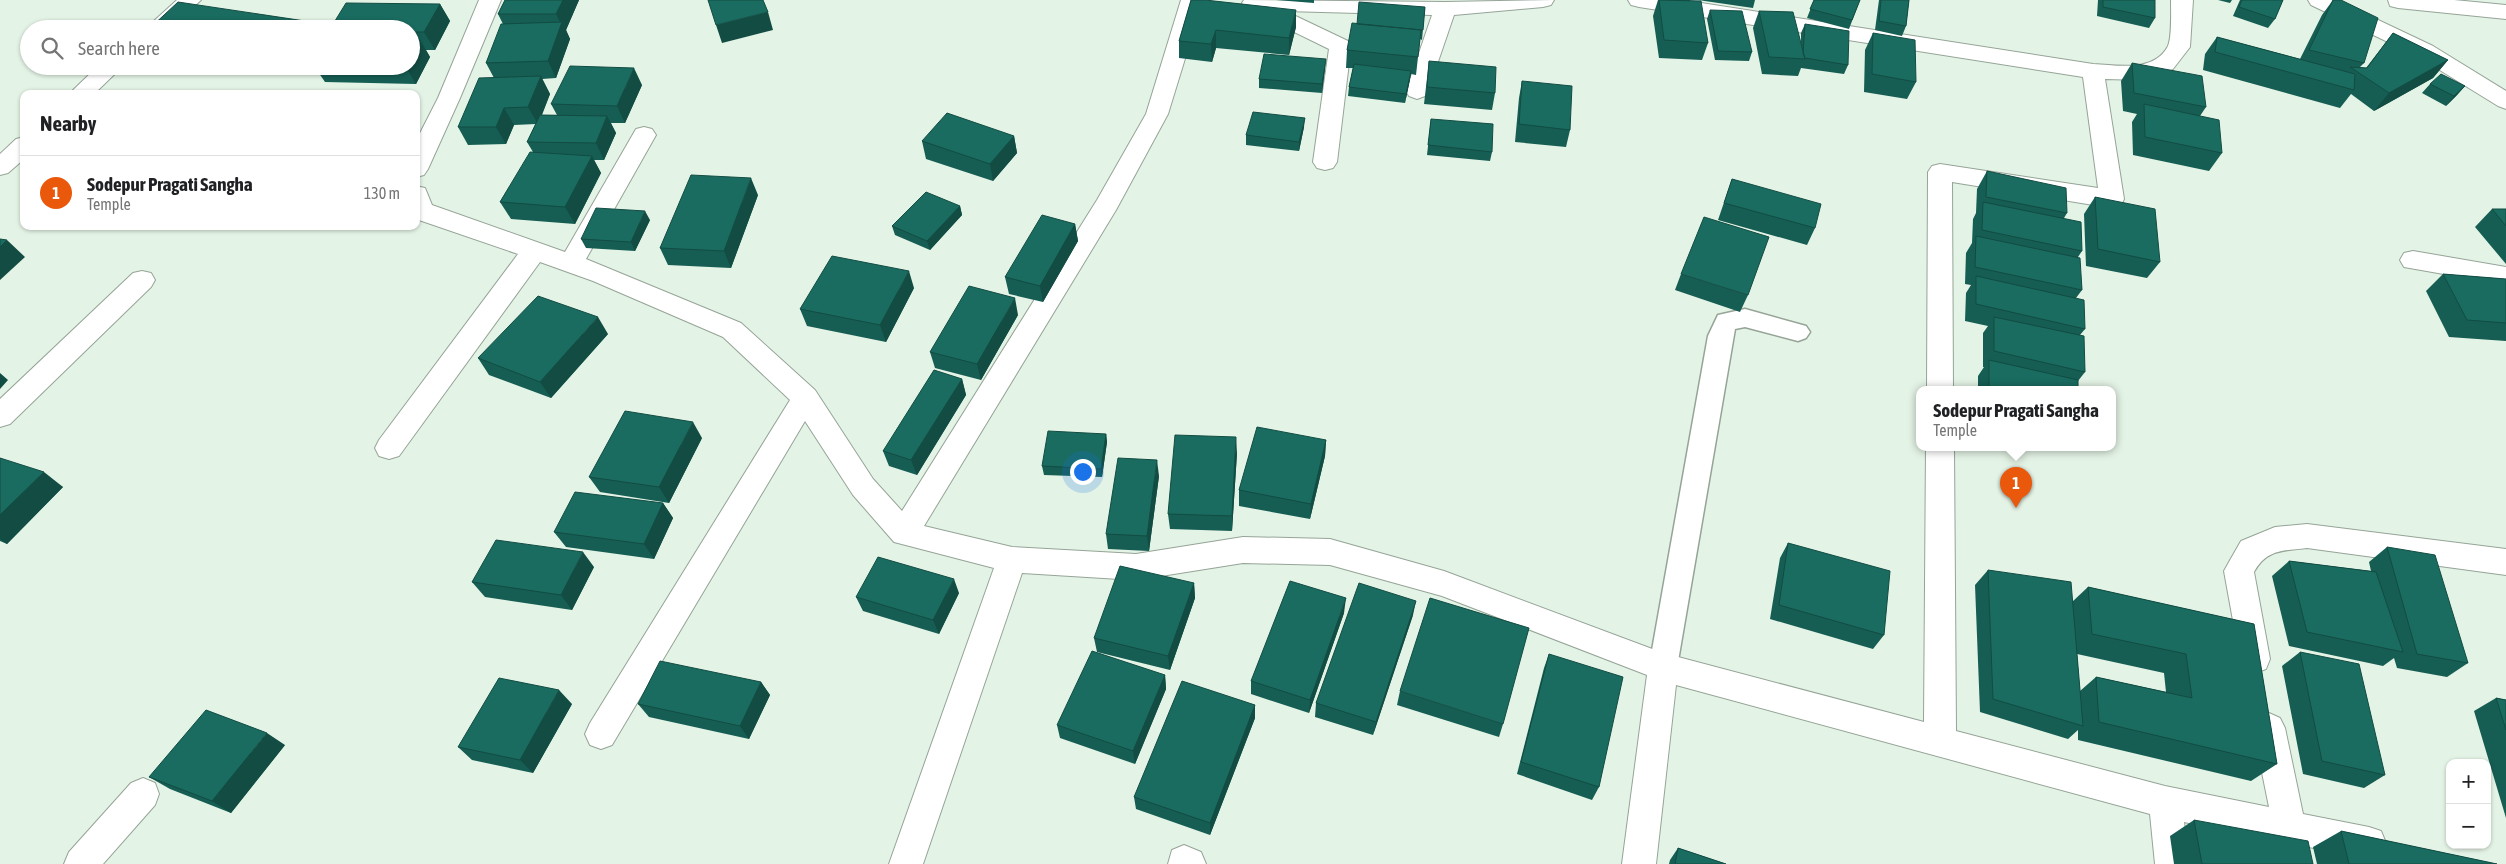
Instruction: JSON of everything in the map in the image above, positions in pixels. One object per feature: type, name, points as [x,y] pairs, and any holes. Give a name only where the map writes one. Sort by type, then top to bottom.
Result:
[{"type":"street","points":[[167,20],[190,0]]},
{"type":"street","points":[[420,155],[449,98],[490,0]]},
{"type":"street","points":[[904,533],[1107,204],[1157,114],[1192,0]]},
{"type":"street","points":[[1253,2],[1445,9],[1542,0]]},
{"type":"street","points":[[1639,0],[2093,71],[2143,73],[2165,64],[2179,47],[2182,0]]},
{"type":"street","points":[[2319,0],[2425,51],[2506,101]]},
{"type":"street","points":[[2388,33],[2398,1],[2506,12]]},
{"type":"street","points":[[1253,2],[1340,46],[1325,162]]},
{"type":"street","points":[[1417,91],[1445,9]]},
{"type":"street","points":[[1940,386],[1940,172],[2112,199],[2093,71]]},
{"type":"street","points":[[85,90],[102,75]]},
{"type":"street","points":[[571,263],[644,135]]},
{"type":"street","points":[[0,167],[20,149]]},
{"type":"street","points":[[420,208],[421,211],[602,274],[732,330],[805,398],[863,487],[904,533],[1012,560],[1136,566],[1243,550],[1330,552],[1444,584],[1663,667],[2165,802],[2398,848]]},
{"type":"street","points":[[389,448],[534,250]]},
{"type":"street","points":[[2413,260],[2506,276]]},
{"type":"street","points":[[0,416],[142,280]]},
{"type":"street","points":[[601,734],[805,398]]},
{"type":"street","points":[[1940,451],[1940,741]]},
{"type":"street","points":[[2290,828],[2239,571],[2251,550],[2274,539],[2308,536],[2506,562]]},
{"type":"street","points":[[906,864],[1012,560]]},
{"type":"street","points":[[1639,864],[1663,667]]},
{"type":"street","points":[[81,864],[143,794]]},
{"type":"street","points":[[2165,802],[2172,864]]},
{"type":"lane","points":[[1663,667],[1720,336],[1726,321],[1745,318],[1798,332]]},
{"type":"building","points":[[505,0],[563,0],[556,14],[498,14]]},
{"type":"building","points":[[708,0],[763,0],[768,12],[716,25]]},
{"type":"building","points":[[1191,0],[1296,10],[1289,38],[1216,30],[1211,44],[1179,41]]},
{"type":"building","points":[[1659,0],[1701,1],[1708,43],[1664,40]]},
{"type":"building","points":[[1814,0],[1860,0],[1852,20],[1810,9]]},
{"type":"building","points":[[1881,0],[1909,0],[1906,26],[1879,21]]},
{"type":"building","points":[[2103,0],[2155,0],[2155,18],[2103,7]]},
{"type":"building","points":[[2242,0],[2283,0],[2275,19],[2239,7]]},
{"type":"building","points":[[2333,0],[2341,0],[2378,18],[2364,63],[2309,50]]},
{"type":"building","points":[[178,2],[298,20],[159,20]]},
{"type":"building","points":[[1359,2],[1425,7],[1423,30],[1357,24]]},
{"type":"building","points":[[346,3],[440,4],[424,32],[420,32],[420,20],[336,20]]},
{"type":"building","points":[[1710,10],[1742,11],[1752,52],[1718,51]]},
{"type":"building","points":[[1759,11],[1793,12],[1805,59],[1769,57]]},
{"type":"building","points":[[562,22],[548,61],[486,63],[501,24]]},
{"type":"building","points":[[1352,23],[1421,30],[1418,57],[1347,50]]},
{"type":"building","points":[[1805,24],[1849,31],[1848,65],[1805,58],[1803,54]]},
{"type":"building","points":[[1873,33],[1915,40],[1916,82],[1872,74]]},
{"type":"building","points":[[2393,33],[2448,60],[2389,93],[2350,67],[2367,68]]},
{"type":"building","points":[[2217,37],[2355,74],[2354,90],[2215,52]]},
{"type":"building","points":[[1264,54],[1326,59],[1322,84],[1259,79]]},
{"type":"building","points":[[1429,61],[1496,67],[1495,93],[1427,87]]},
{"type":"building","points":[[2132,63],[2202,76],[2206,107],[2134,93]]},
{"type":"building","points":[[1354,64],[1411,71],[1406,94],[1349,87]]},
{"type":"building","points":[[570,66],[634,68],[617,106],[551,104]]},
{"type":"building","points":[[2441,74],[2465,86],[2454,96],[2430,84]]},
{"type":"building","points":[[541,76],[528,107],[504,108],[496,127],[458,127],[479,78]]},
{"type":"building","points":[[1522,81],[1572,86],[1570,130],[1519,124]]},
{"type":"building","points":[[2144,104],[2219,120],[2222,153],[2145,137]]},
{"type":"building","points":[[1253,112],[1305,118],[1299,142],[1246,135]]},
{"type":"building","points":[[947,113],[1014,136],[990,164],[922,141]]},
{"type":"building","points":[[540,115],[607,116],[596,143],[527,142]]},
{"type":"building","points":[[1431,119],[1493,124],[1492,152],[1428,145]]},
{"type":"building","points":[[530,152],[592,156],[565,207],[500,202]]},
{"type":"building","points":[[1987,171],[2066,188],[2067,213],[1986,197]]},
{"type":"building","points":[[691,175],[751,178],[724,251],[660,248]]},
{"type":"building","points":[[1732,179],[1821,204],[1815,228],[1724,203]]},
{"type":"building","points":[[926,192],[960,206],[927,241],[892,226]]},
{"type":"building","points":[[2095,197],[2155,209],[2160,262],[2098,249]]},
{"type":"building","points":[[1983,202],[2081,222],[2082,251],[1982,230]]},
{"type":"building","points":[[596,208],[645,211],[631,242],[581,239]]},
{"type":"building","points":[[2492,209],[2506,209],[2506,226]]},
{"type":"building","points":[[1042,215],[1075,224],[1040,286],[1005,277]]},
{"type":"building","points":[[1704,217],[1769,237],[1748,295],[1681,274]]},
{"type":"building","points":[[1976,236],[2080,258],[2082,290],[1975,267]]},
{"type":"building","points":[[0,239],[7,240],[0,247]]},
{"type":"building","points":[[832,256],[909,271],[880,325],[800,309]]},
{"type":"building","points":[[2443,274],[2506,279],[2506,323],[2467,320]]},
{"type":"building","points":[[1976,276],[2084,300],[2085,329],[1976,304]]},
{"type":"building","points":[[969,286],[1015,298],[977,364],[930,352]]},
{"type":"building","points":[[538,296],[598,317],[540,382],[478,358]]},
{"type":"building","points":[[1994,317],[2084,336],[2085,372],[1994,351]]},
{"type":"building","points":[[1989,360],[2078,380],[2078,386],[1989,386]]},
{"type":"building","points":[[934,370],[962,379],[911,460],[883,451]]},
{"type":"building","points":[[625,411],[693,422],[659,487],[589,477]]},
{"type":"building","points":[[1257,427],[1326,440],[1311,504],[1239,490]]},
{"type":"building","points":[[1048,431],[1106,434],[1101,469],[1042,466]]},
{"type":"building","points":[[1175,435],[1236,437],[1232,516],[1168,514]]},
{"type":"building","points":[[0,458],[44,472],[0,515]]},
{"type":"building","points":[[1118,458],[1157,460],[1147,536],[1106,534]]},
{"type":"building","points":[[575,492],[663,503],[644,544],[554,532]]},
{"type":"building","points":[[496,540],[583,552],[561,595],[472,582]]},
{"type":"building","points":[[1788,543],[1890,571],[1884,635],[1779,605]]},
{"type":"building","points":[[2387,547],[2435,555],[2468,663],[2417,654]]},
{"type":"building","points":[[878,557],[954,579],[933,620],[856,597]]},
{"type":"building","points":[[2289,561],[2376,572],[2403,652],[2307,632]]},
{"type":"building","points":[[1120,566],[1194,583],[1168,656],[1094,638]]},
{"type":"building","points":[[1988,570],[2071,582],[2083,726],[1993,699]]},
{"type":"building","points":[[1290,581],[1346,598],[1310,700],[1251,681]]},
{"type":"building","points":[[1359,583],[1416,601],[1376,722],[1316,703]]},
{"type":"building","points":[[2088,587],[2254,624],[2277,764],[2099,722],[2096,677],[2192,698],[2186,654],[2092,634]]},
{"type":"building","points":[[1430,598],[1529,628],[1503,724],[1400,691]]},
{"type":"building","points":[[1092,651],[1165,675],[1133,751],[1057,725]]},
{"type":"building","points":[[2300,652],[2359,664],[2385,775],[2322,761]]},
{"type":"building","points":[[1549,654],[1623,677],[1599,787],[1521,762]]},
{"type":"building","points":[[660,661],[761,682],[740,726],[638,704]]},
{"type":"building","points":[[499,678],[559,690],[520,760],[458,747]]},
{"type":"building","points":[[1182,681],[1255,705],[1210,823],[1134,797]]},
{"type":"building","points":[[2496,698],[2506,700],[2506,730]]},
{"type":"building","points":[[206,710],[267,733],[212,801],[149,777]]},
{"type":"building","points":[[2194,820],[2308,841],[2313,864],[2202,864]]},
{"type":"building","points":[[2341,831],[2497,864],[2349,864]]},
{"type":"building","points":[[1678,848],[1726,864],[1675,864]]},
{"type":"place","name":"Sodepur Pragati Sangha","points":[[2016,508]]}]
